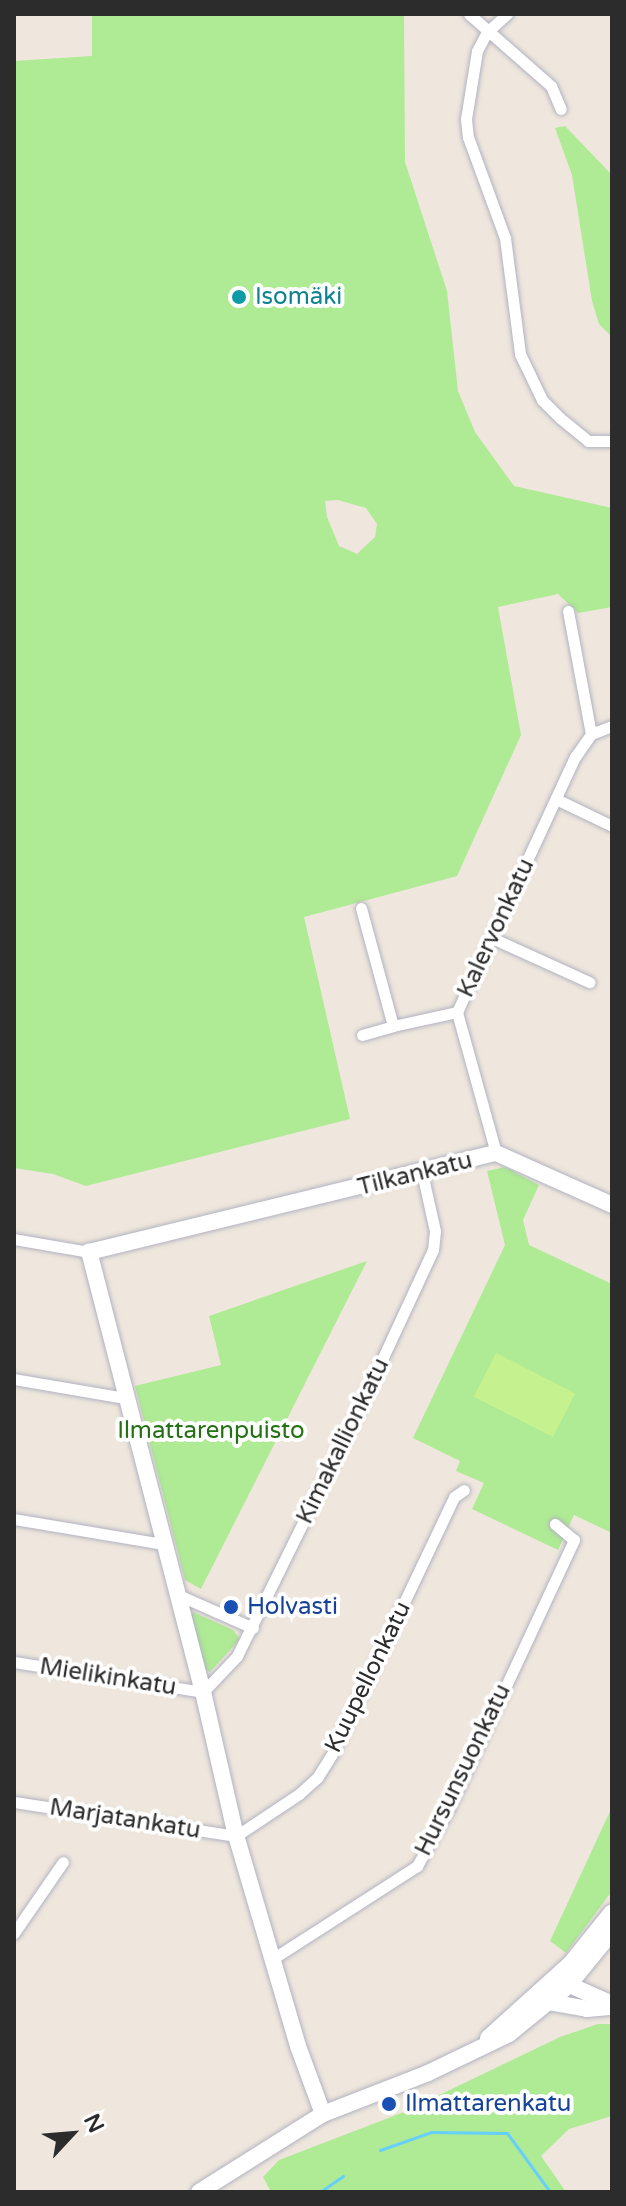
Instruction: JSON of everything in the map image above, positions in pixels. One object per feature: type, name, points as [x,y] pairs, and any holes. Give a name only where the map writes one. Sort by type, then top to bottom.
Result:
[{"type":"street","points":[[469,14],[551,86],[561,109]]},
{"type":"street","points":[[507,14],[487,32],[477,51],[466,119],[468,137],[505,238],[520,354],[542,400],[560,418],[588,441],[612,441]]},
{"type":"street","points":[[568,611],[591,734],[612,726]]},
{"type":"street","name":"Kalervonkatu","points":[[496,1153],[457,1012],[575,757],[591,734]]},
{"type":"street","points":[[556,799],[612,826]]},
{"type":"street","points":[[361,908],[393,1026]]},
{"type":"street","points":[[492,938],[589,982]]},
{"type":"street","points":[[362,1035],[457,1012]]},
{"type":"street","name":"Tilkankatu","points":[[89,1252],[496,1153],[612,1205]]},
{"type":"street","name":"Kimakallionkatu","points":[[203,1692],[237,1656],[253,1628],[433,1250],[435,1231],[422,1173]]},
{"type":"street","points":[[14,1239],[89,1252],[203,1692],[236,1836],[271,1960],[323,2114]]},
{"type":"street","points":[[14,1379],[125,1398]]},
{"type":"street","name":"Kuupellonkatu","points":[[236,1836],[317,1778],[454,1497],[464,1490]]},
{"type":"street","points":[[14,1519],[163,1544]]},
{"type":"street","name":"Hursunsuonkatu","points":[[271,1960],[417,1866],[449,1808],[574,1540],[555,1524]]},
{"type":"street","points":[[176,1594],[253,1628]]},
{"type":"street","name":"Mielikinkatu","points":[[14,1662],[203,1692]]},
{"type":"street","name":"Marjatankatu","points":[[14,1802],[236,1836]]},
{"type":"street","points":[[14,1933],[63,1862]]},
{"type":"street","points":[[562,1981],[612,1912]]},
{"type":"street","points":[[199,2192],[323,2114],[417,2078],[482,2045],[545,1997],[612,1932]]},
{"type":"street","points":[[562,1981],[612,2005]]},
{"type":"street","points":[[545,1997],[587,2009],[612,2005]]},
{"type":"green space","points":[[92,14],[404,14],[405,162],[447,291],[458,391],[475,432],[514,486],[612,508],[612,607],[578,613],[558,594],[498,607],[521,735],[457,876],[304,917],[350,1119],[86,1186],[53,1174],[14,1168],[14,61],[92,56]],"holes":[[[338,500],[366,508],[377,524],[375,537],[357,554],[339,546],[327,517],[325,501]]]},
{"type":"green space","points":[[565,126],[612,175],[612,337],[599,324],[592,301],[572,175],[555,128]]},
{"type":"green space","points":[[505,1167],[539,1185],[523,1220],[529,1245],[612,1284],[612,1533],[574,1515],[558,1550],[472,1509],[484,1483],[456,1471],[460,1461],[413,1438],[505,1245],[487,1171]]},
{"type":"green space","name":"Ilmattarenpuisto","points":[[367,1261],[201,1589],[185,1580],[135,1386],[221,1365],[209,1316]]},
{"type":"green space","points":[[496,1353],[575,1393],[553,1437],[474,1397]]},
{"type":"green space","points":[[193,1612],[233,1630],[240,1639],[210,1672],[203,1668],[189,1621]]},
{"type":"green space","points":[[612,1807],[612,1891],[566,1953],[550,1941]]},
{"type":"green space","points":[[598,2024],[612,2024],[612,2116],[569,2129],[541,2156],[566,2192],[271,2192],[263,2177],[279,2160],[404,2112],[560,2037]]},
{"type":"waterway","points":[[380,2150],[431,2132],[507,2133],[550,2192]]},
{"type":"waterway","points":[[320,2192],[343,2176]]},
{"type":"place","name":"Isomäki","points":[[239,297]]},
{"type":"place","name":"Holvasti","points":[[231,1607]]},
{"type":"place","name":"Ilmattarenkatu","points":[[389,2104]]}]
